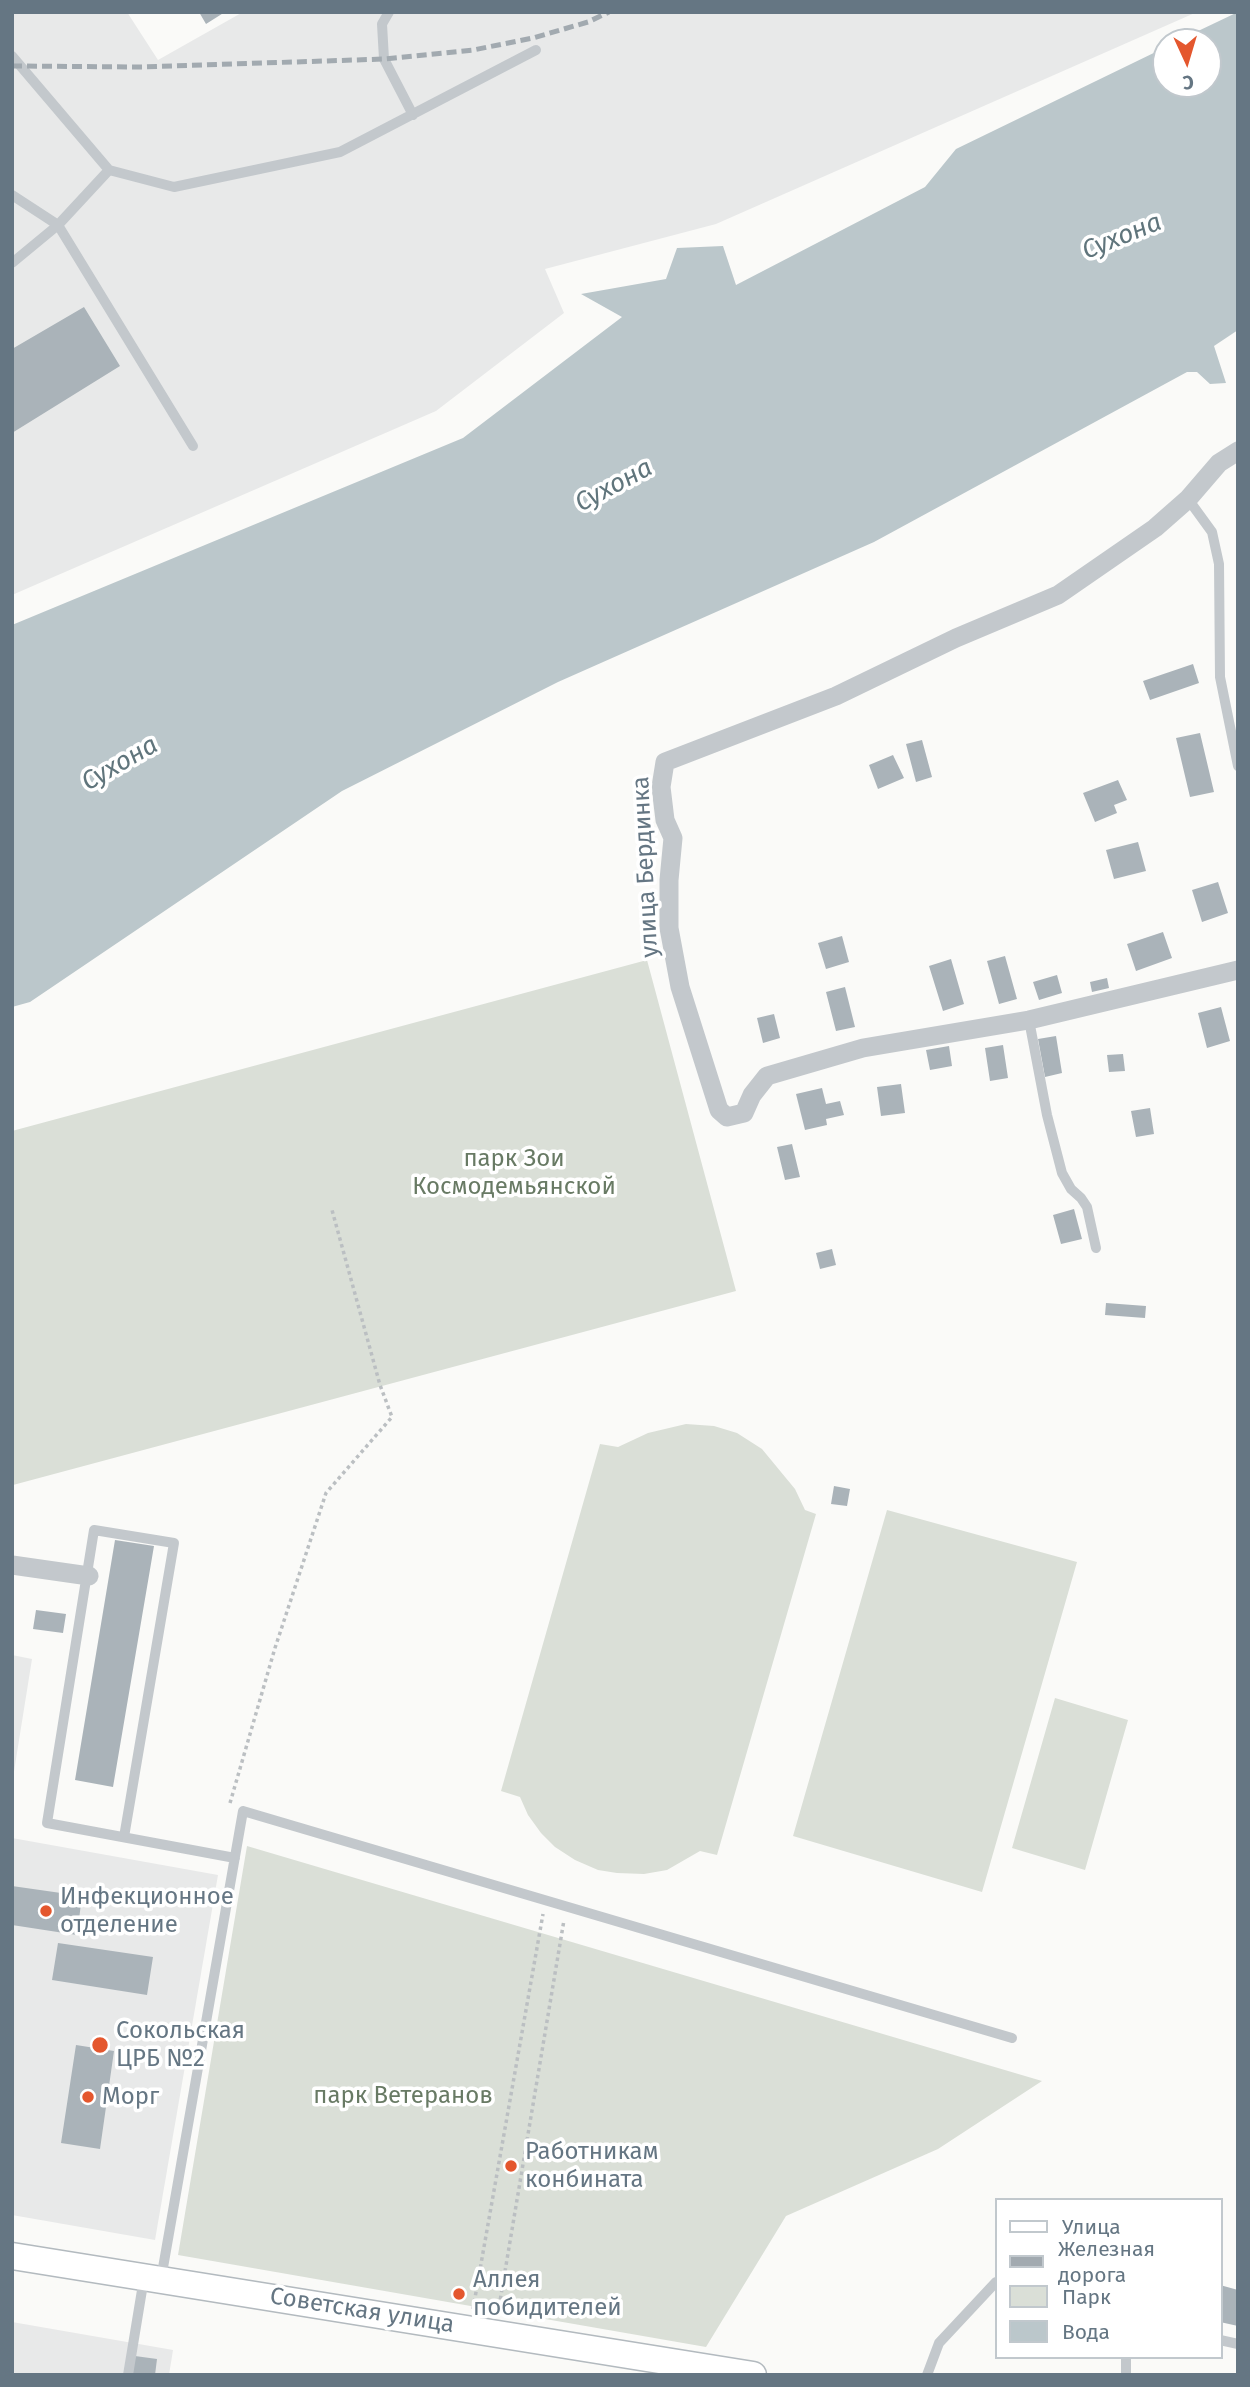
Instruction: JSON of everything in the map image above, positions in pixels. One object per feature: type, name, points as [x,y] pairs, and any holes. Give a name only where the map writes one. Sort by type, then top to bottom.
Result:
[{"type":"main road","name":"Советская улица","points":[[12,2256],[753,2375]]},
{"type":"street","name":"улица Бердинка","points":[[1238,450],[1219,463],[1188,499],[1155,528],[1058,595],[956,638],[836,696],[665,762],[661,788],[665,820],[673,838],[669,880],[670,928],[680,987],[719,1110],[727,1117],[744,1113],[752,1096],[767,1076],[863,1048],[1029,1020],[1238,970]]},
{"type":"street","points":[[12,1565],[89,1576]]},
{"type":"lane","points":[[389,12],[382,24],[384,59],[413,114]]},
{"type":"lane","points":[[12,56],[109,170],[174,187],[340,152],[536,50]]},
{"type":"lane","points":[[12,263],[58,225],[109,170]]},
{"type":"lane","points":[[12,195],[58,225],[192,446]]},
{"type":"lane","points":[[1188,499],[1212,532],[1219,564],[1220,677],[1238,766]]},
{"type":"lane","points":[[1029,1020],[1047,1115],[1062,1173],[1071,1189],[1082,1198],[1087,1207],[1096,1248]]},
{"type":"lane","points":[[124,1837],[174,1543],[94,1530],[89,1576],[47,1823],[235,1858]]},
{"type":"lane","points":[[128,2375],[153,2278],[243,1811],[1012,2038]]},
{"type":"lane","points":[[927,2375],[939,2343],[995,2283]]},
{"type":"path","points":[[243,1811],[230,1805],[275,1648],[326,1493],[392,1417],[380,1385],[332,1210]]},
{"type":"path","points":[[482,2331],[546,1900]]},
{"type":"path","points":[[482,2331],[566,1908]]},
{"type":"shaded area","points":[[12,12],[127,12],[158,60],[243,12],[1197,12],[1161,28],[1152,28],[1152,32],[716,224],[545,269],[564,313],[436,411],[12,595]]},
{"type":"shaded area","points":[[12,1655],[32,1659],[12,1784]]},
{"type":"shaded area","name":"Сокольская ЦРБ №2","points":[[12,1838],[218,1875],[155,2240],[12,2215]]},
{"type":"shaded area","points":[[12,2322],[173,2350],[169,2375],[12,2375]]},
{"type":"green space","name":"парк Зои Космодемьянской","points":[[647,960],[736,1291],[13,1485],[12,1131]]},
{"type":"green space","points":[[686,1424],[714,1426],[737,1433],[762,1449],[795,1489],[805,1510],[816,1514],[717,1855],[700,1851],[667,1870],[644,1874],[598,1870],[555,1847],[528,1815],[520,1797],[501,1791],[600,1444],[618,1447],[648,1433]]},
{"type":"green space","points":[[887,1510],[1077,1562],[982,1892],[793,1836]]},
{"type":"green space","points":[[1055,1698],[1128,1720],[1085,1870],[1012,1848]]},
{"type":"green space","name":"парк Ветеранов","points":[[247,1846],[1042,2081],[938,2149],[786,2216],[706,2347],[178,2255]]},
{"type":"water","name":"Сухона","points":[[1238,12],[1238,330],[1214,346],[1226,383],[1210,384],[1197,372],[1187,372],[874,542],[558,682],[342,791],[30,1002],[12,1007],[12,625],[463,438],[622,317],[581,294],[666,279],[677,248],[723,246],[736,285],[925,187],[956,149],[1152,54],[1152,98],[1222,98],[1222,28],[1204,28]]},
{"type":"building","points":[[199,12],[225,12],[206,24]]},
{"type":"building","points":[[84,307],[120,366],[12,433],[12,349]]},
{"type":"building","points":[[1193,664],[1199,683],[1150,700],[1143,681]]},
{"type":"building","points":[[1200,733],[1214,792],[1190,797],[1176,738]]},
{"type":"building","points":[[922,740],[932,777],[916,782],[906,744]]},
{"type":"building","points":[[893,755],[904,778],[878,789],[869,765]]},
{"type":"building","points":[[1118,780],[1127,800],[1114,805],[1117,813],[1095,822],[1083,793]]},
{"type":"building","points":[[1138,842],[1146,871],[1114,879],[1106,850]]},
{"type":"building","points":[[1218,882],[1228,913],[1202,922],[1192,890]]},
{"type":"building","points":[[1163,932],[1172,958],[1136,971],[1127,944]]},
{"type":"building","points":[[842,936],[849,962],[826,969],[818,943]]},
{"type":"building","points":[[1005,956],[1017,999],[999,1004],[987,961]]},
{"type":"building","points":[[951,959],[964,1004],[943,1011],[929,966]]},
{"type":"building","points":[[1057,975],[1062,993],[1039,1000],[1033,982]]},
{"type":"building","points":[[1107,978],[1109,988],[1092,992],[1090,982]]},
{"type":"building","points":[[845,987],[855,1027],[836,1031],[826,992]]},
{"type":"building","points":[[1221,1007],[1230,1041],[1207,1048],[1198,1013]]},
{"type":"building","points":[[774,1014],[780,1038],[763,1043],[757,1018]]},
{"type":"building","points":[[1056,1036],[1062,1073],[1045,1077],[1038,1039]]},
{"type":"building","points":[[1003,1045],[1008,1078],[990,1081],[985,1048]]},
{"type":"building","points":[[949,1046],[952,1066],[930,1070],[926,1050]]},
{"type":"building","points":[[1123,1054],[1125,1071],[1109,1072],[1107,1055]]},
{"type":"building","points":[[901,1084],[905,1113],[881,1116],[877,1087]]},
{"type":"building","points":[[822,1088],[826,1104],[840,1101],[844,1115],[826,1119],[827,1125],[805,1130],[796,1094]]},
{"type":"building","points":[[1150,1108],[1154,1134],[1136,1137],[1131,1111]]},
{"type":"building","points":[[792,1144],[800,1177],[785,1180],[777,1147]]},
{"type":"building","points":[[1074,1209],[1082,1239],[1061,1244],[1053,1215]]},
{"type":"building","points":[[832,1249],[836,1265],[820,1269],[816,1253]]},
{"type":"building","points":[[1106,1303],[1146,1306],[1145,1318],[1105,1315]]},
{"type":"building","points":[[834,1486],[850,1489],[847,1506],[831,1504]]},
{"type":"building","points":[[115,1540],[154,1546],[113,1787],[75,1780]]},
{"type":"building","points":[[36,1610],[66,1614],[63,1633],[33,1629]]},
{"type":"building","name":"Инфекционное отделение","points":[[12,1886],[82,1896],[77,1935],[12,1925]]},
{"type":"building","points":[[58,1943],[153,1957],[147,1995],[52,1980]]},
{"type":"building","name":"Морг","points":[[76,2045],[114,2051],[100,2149],[61,2143]]},
{"type":"building","points":[[1222,2286],[1238,2290],[1238,2326],[1222,2322]]},
{"type":"building","points":[[135,2356],[157,2359],[155,2375],[132,2375]]},
{"type":"railway","points":[[12,66],[142,67],[384,59],[473,50],[533,38],[588,22],[609,12]]},
{"type":"place","name":"Инфекционное отделение","points":[[46,1911]]},
{"type":"place","name":"Сокольская ЦРБ №2","points":[[100,2045]]},
{"type":"place","name":"Морг","points":[[88,2097]]},
{"type":"place","name":"Работникам конбината","points":[[511,2166]]},
{"type":"place","name":"Аллея побидителей","points":[[459,2294]]}]
